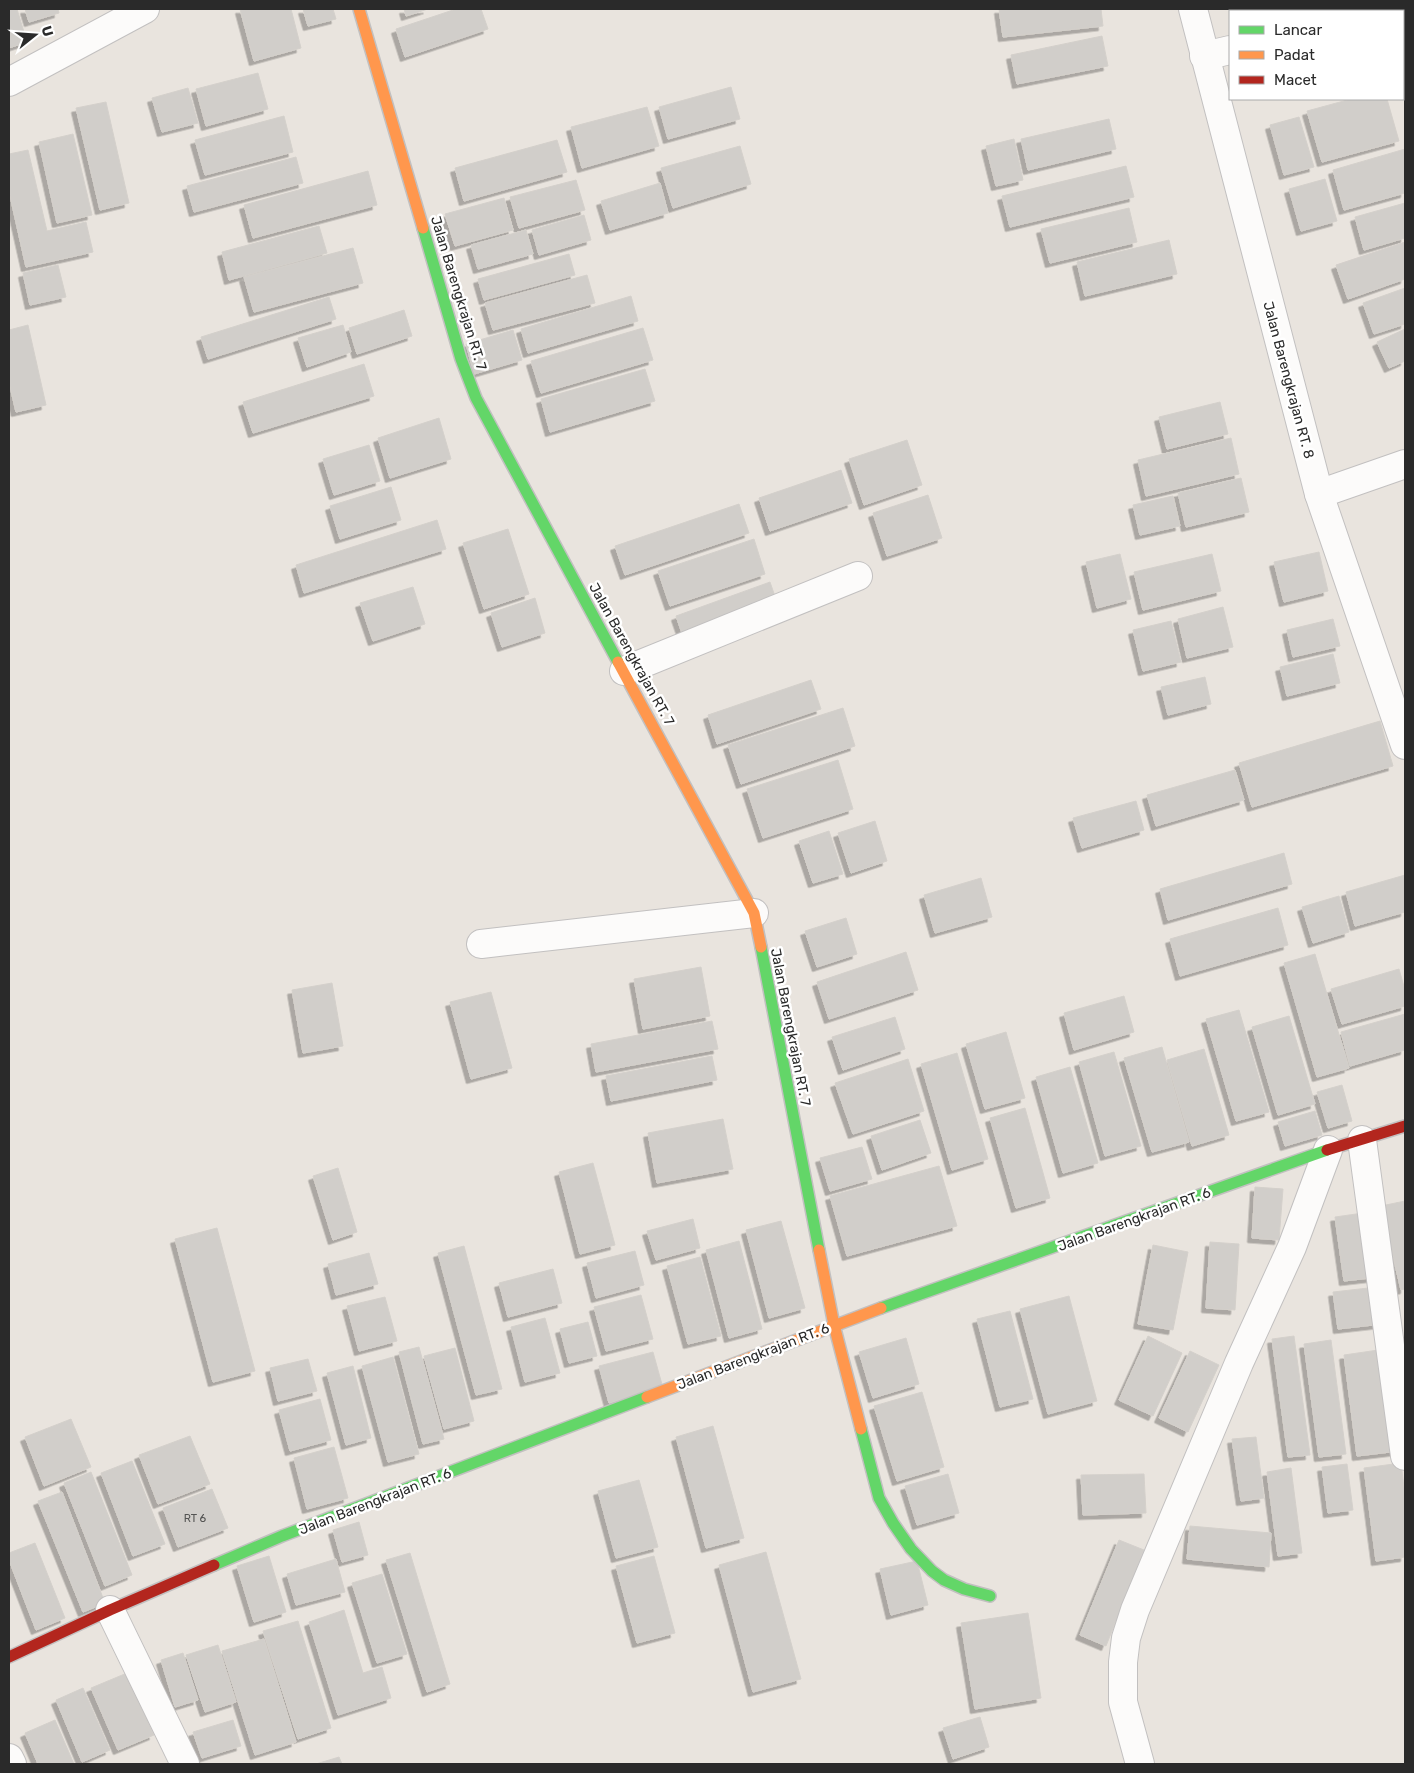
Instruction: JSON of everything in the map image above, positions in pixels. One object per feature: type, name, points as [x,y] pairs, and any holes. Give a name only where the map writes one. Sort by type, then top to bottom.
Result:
[{"type":"street","points":[[9,82],[145,9]]},
{"type":"street","name":"Jalan Barengkrajan RT. 7","points":[[359,9],[462,359],[476,398],[754,913],[834,1325],[879,1498],[890,1520],[931,1570],[956,1586],[990,1596]]},
{"type":"street","name":"Jalan Barengkrajan RT. 8","points":[[1193,9],[1319,494],[1405,745]]},
{"type":"street","points":[[1204,56],[1229,50]]},
{"type":"street","points":[[1319,494],[1405,464]]},
{"type":"street","points":[[624,671],[858,576]]},
{"type":"street","points":[[481,944],[754,913]]},
{"type":"street","name":"Jalan Barengkrajan RT. 6","points":[[9,1657],[110,1610],[282,1536],[834,1325],[1328,1150],[1405,1126]]},
{"type":"street","points":[[1362,1140],[1405,1456]]},
{"type":"street","points":[[1140,1764],[1123,1702],[1126,1638],[1139,1601],[1238,1363],[1292,1246],[1328,1150]]},
{"type":"street","points":[[110,1610],[185,1764]]},
{"type":"street","points":[[9,1758],[12,1764]]},
{"type":"building","points":[[9,9],[17,9],[27,42],[9,48]]},
{"type":"building","points":[[25,9],[58,9],[59,13],[29,22]]},
{"type":"building","points":[[240,9],[291,9],[301,48],[254,61]]},
{"type":"building","points":[[303,9],[333,9],[336,19],[308,26]]},
{"type":"building","points":[[404,9],[428,9],[406,16]]},
{"type":"building","points":[[456,9],[481,9],[488,29],[405,57],[396,29]]},
{"type":"building","points":[[999,9],[1101,9],[1103,26],[1003,37]]},
{"type":"building","points":[[1102,36],[1108,66],[1017,84],[1011,55]]},
{"type":"building","points":[[258,73],[268,109],[206,126],[196,89]]},
{"type":"building","points":[[731,87],[740,119],[668,139],[659,107]]},
{"type":"building","points":[[188,88],[198,123],[162,132],[152,98]]},
{"type":"building","points":[[1347,100],[1387,100],[1399,141],[1322,162],[1307,111]]},
{"type":"building","points":[[106,102],[129,203],[100,210],[76,108]]},
{"type":"building","points":[[647,107],[659,146],[582,168],[571,127]]},
{"type":"building","points":[[284,116],[293,152],[205,175],[195,140]]},
{"type":"building","points":[[1299,117],[1314,167],[1284,175],[1270,125]]},
{"type":"building","points":[[1109,119],[1116,149],[1028,170],[1021,139]]},
{"type":"building","points":[[73,134],[92,215],[57,223],[39,142]]},
{"type":"building","points":[[1014,139],[1023,180],[996,186],[986,146]]},
{"type":"building","points":[[557,140],[567,172],[464,201],[455,168]]},
{"type":"building","points":[[740,146],[751,184],[673,208],[661,168]]},
{"type":"building","points":[[1405,149],[1405,193],[1344,210],[1333,170]]},
{"type":"building","points":[[28,150],[47,231],[86,222],[93,252],[26,267],[9,191],[9,154]]},
{"type":"building","points":[[296,157],[303,183],[194,212],[187,186]]},
{"type":"building","points":[[1126,166],[1134,197],[1010,227],[1002,196]]},
{"type":"building","points":[[368,171],[377,205],[253,238],[244,205]]},
{"type":"building","points":[[1325,179],[1337,221],[1301,231],[1289,189]]},
{"type":"building","points":[[576,180],[585,210],[519,228],[510,197]]},
{"type":"building","points":[[660,183],[668,213],[610,230],[601,201]]},
{"type":"building","points":[[504,198],[513,230],[455,246],[445,214]]},
{"type":"building","points":[[1405,203],[1405,238],[1364,250],[1355,217]]},
{"type":"building","points":[[1129,208],[1137,242],[1050,263],[1041,229]]},
{"type":"building","points":[[584,215],[591,240],[539,255],[532,230]]},
{"type":"building","points":[[319,226],[327,253],[229,280],[222,252]]},
{"type":"building","points":[[526,230],[533,254],[478,269],[471,245]]},
{"type":"building","points":[[1169,240],[1177,274],[1085,296],[1077,262]]},
{"type":"building","points":[[1405,242],[1405,279],[1348,299],[1336,265]]},
{"type":"building","points":[[353,248],[363,283],[254,312],[244,277]]},
{"type":"building","points":[[569,254],[575,275],[484,300],[478,279]]},
{"type":"building","points":[[58,265],[66,297],[30,305],[23,273]]},
{"type":"building","points":[[587,275],[595,303],[493,330],[485,303]]},
{"type":"building","points":[[1405,288],[1405,324],[1374,334],[1363,303]]},
{"type":"building","points":[[631,296],[638,321],[528,353],[521,329]]},
{"type":"building","points":[[329,297],[336,319],[208,359],[201,337]]},
{"type":"building","points":[[404,310],[412,336],[357,354],[349,328]]},
{"type":"building","points":[[28,325],[46,405],[16,412],[9,382],[9,330]]},
{"type":"building","points":[[343,325],[351,352],[307,367],[298,338]]},
{"type":"building","points":[[643,328],[653,360],[541,393],[531,361]]},
{"type":"building","points":[[1405,329],[1405,361],[1389,368],[1377,342]]},
{"type":"building","points":[[513,330],[522,360],[474,374],[466,344]]},
{"type":"building","points":[[364,364],[374,396],[253,433],[243,402]]},
{"type":"building","points":[[645,369],[655,401],[550,432],[541,399]]},
{"type":"building","points":[[1220,402],[1228,434],[1167,449],[1159,417]]},
{"type":"building","points":[[439,418],[451,459],[390,478],[378,438]]},
{"type":"building","points":[[1231,438],[1239,474],[1146,496],[1138,460]]},
{"type":"building","points":[[907,440],[922,485],[864,505],[849,459]]},
{"type":"building","points":[[369,445],[380,481],[334,495],[323,459]]},
{"type":"building","points":[[841,470],[852,503],[770,531],[759,498]]},
{"type":"building","points":[[1241,478],[1249,512],[1186,527],[1178,493]]},
{"type":"building","points":[[391,487],[401,520],[340,539],[330,506]]},
{"type":"building","points":[[928,495],[942,538],[887,556],[873,513]]},
{"type":"building","points":[[1173,496],[1180,526],[1140,535],[1133,505]]},
{"type":"building","points":[[739,504],[749,533],[625,575],[615,546]]},
{"type":"building","points":[[437,520],[446,549],[304,593],[296,565]]},
{"type":"building","points":[[508,529],[529,594],[484,609],[463,543]]},
{"type":"building","points":[[754,539],[765,574],[670,606],[658,571]]},
{"type":"building","points":[[1319,552],[1328,591],[1284,602],[1274,562]]},
{"type":"building","points":[[1120,554],[1131,599],[1097,608],[1086,562]]},
{"type":"building","points":[[1212,554],[1221,591],[1143,610],[1134,572]]},
{"type":"building","points":[[770,582],[778,605],[684,639],[676,616]]},
{"type":"building","points":[[413,587],[425,624],[373,641],[360,603]]},
{"type":"building","points":[[535,598],[545,633],[502,647],[491,613]]},
{"type":"building","points":[[1223,607],[1233,647],[1187,658],[1178,619]]},
{"type":"building","points":[[1333,619],[1340,646],[1293,657],[1287,630]]},
{"type":"building","points":[[1171,621],[1181,662],[1143,671],[1133,630]]},
{"type":"building","points":[[1333,654],[1340,683],[1287,696],[1280,667]]},
{"type":"building","points":[[1205,677],[1211,704],[1168,715],[1161,687]]},
{"type":"building","points":[[811,680],[821,709],[717,744],[708,715]]},
{"type":"building","points":[[843,708],[855,746],[741,784],[728,745]]},
{"type":"building","points":[[1380,721],[1393,766],[1252,807],[1239,763]]},
{"type":"building","points":[[838,760],[853,809],[763,838],[747,789]]},
{"type":"building","points":[[1235,770],[1244,800],[1156,826],[1147,795]]},
{"type":"building","points":[[1136,801],[1144,830],[1082,848],[1073,818]]},
{"type":"building","points":[[875,821],[887,861],[851,873],[838,833]]},
{"type":"building","points":[[829,831],[843,874],[813,883],[799,841]]},
{"type":"building","points":[[1284,853],[1292,884],[1168,920],[1160,889]]},
{"type":"building","points":[[1405,875],[1405,912],[1355,926],[1346,892]]},
{"type":"building","points":[[981,878],[992,917],[935,933],[924,895]]},
{"type":"building","points":[[1339,896],[1349,932],[1313,943],[1302,907]]},
{"type":"building","points":[[1278,908],[1288,945],[1180,976],[1170,939]]},
{"type":"building","points":[[846,918],[857,954],[817,967],[805,931]]},
{"type":"building","points":[[906,952],[918,990],[829,1019],[817,982]]},
{"type":"building","points":[[1315,954],[1349,1068],[1317,1077],[1284,963]]},
{"type":"building","points":[[701,967],[710,1016],[643,1029],[634,979]]},
{"type":"building","points":[[1399,969],[1405,990],[1405,1006],[1342,1024],[1331,989]]},
{"type":"building","points":[[332,983],[343,1046],[303,1053],[292,990]]},
{"type":"building","points":[[491,992],[512,1068],[471,1079],[450,1002]]},
{"type":"building","points":[[1124,996],[1134,1032],[1074,1050],[1064,1013]]},
{"type":"building","points":[[1239,1010],[1269,1112],[1236,1121],[1206,1019]]},
{"type":"building","points":[[1405,1014],[1405,1050],[1350,1066],[1341,1032]]},
{"type":"building","points":[[1289,1016],[1315,1104],[1278,1115],[1252,1027]]},
{"type":"building","points":[[895,1017],[905,1049],[843,1070],[832,1037]]},
{"type":"building","points":[[712,1021],[718,1049],[596,1072],[591,1044]]},
{"type":"building","points":[[1006,1032],[1025,1098],[985,1109],[966,1044]]},
{"type":"building","points":[[1162,1047],[1189,1142],[1152,1152],[1124,1058]]},
{"type":"building","points":[[1204,1049],[1229,1135],[1192,1146],[1167,1060]]},
{"type":"building","points":[[1114,1052],[1141,1146],[1105,1156],[1079,1062]]},
{"type":"building","points":[[957,1053],[988,1159],[952,1170],[921,1064]]},
{"type":"building","points":[[712,1056],[717,1080],[611,1101],[606,1076]]},
{"type":"building","points":[[908,1059],[924,1111],[853,1134],[835,1083]]},
{"type":"building","points":[[1070,1067],[1098,1163],[1063,1173],[1036,1077]]},
{"type":"building","points":[[1342,1085],[1352,1121],[1328,1128],[1317,1092]]},
{"type":"building","points":[[1025,1108],[1050,1198],[1016,1208],[990,1118]]},
{"type":"building","points":[[1315,1111],[1322,1135],[1285,1146],[1278,1122]]},
{"type":"building","points":[[723,1119],[733,1169],[657,1183],[648,1133]]},
{"type":"building","points":[[920,1120],[931,1153],[882,1170],[871,1136]]},
{"type":"building","points":[[862,1147],[872,1179],[830,1191],[820,1158]]},
{"type":"building","points":[[593,1163],[615,1245],[580,1254],[559,1172]]},
{"type":"building","points":[[939,1166],[957,1226],[847,1256],[830,1196]]},
{"type":"building","points":[[338,1168],[357,1232],[333,1240],[313,1176]]},
{"type":"building","points":[[1255,1187],[1283,1189],[1279,1240],[1252,1238]]},
{"type":"building","points":[[1405,1201],[1405,1289],[1401,1290],[1381,1206]]},
{"type":"building","points":[[1370,1212],[1379,1277],[1344,1281],[1335,1217]]},
{"type":"building","points":[[693,1219],[700,1248],[656,1260],[647,1231]]},
{"type":"building","points":[[781,1221],[805,1308],[769,1318],[746,1230]]},
{"type":"building","points":[[217,1228],[255,1371],[213,1382],[175,1239]]},
{"type":"building","points":[[739,1241],[762,1329],[729,1338],[706,1250]]},
{"type":"building","points":[[1210,1242],[1239,1244],[1235,1310],[1206,1308]]},
{"type":"building","points":[[1153,1245],[1188,1252],[1173,1330],[1138,1324]]},
{"type":"building","points":[[464,1246],[502,1389],[476,1395],[438,1253]]},
{"type":"building","points":[[635,1251],[644,1285],[596,1298],[587,1263]]},
{"type":"building","points":[[369,1253],[378,1284],[336,1295],[328,1264]]},
{"type":"building","points":[[700,1257],[721,1336],[688,1344],[667,1266]]},
{"type":"building","points":[[553,1269],[562,1303],[508,1317],[499,1283]]},
{"type":"building","points":[[1377,1287],[1382,1324],[1338,1329],[1333,1292]]},
{"type":"building","points":[[641,1295],[653,1339],[606,1351],[594,1307]]},
{"type":"building","points":[[1069,1296],[1097,1401],[1048,1414],[1020,1309]]},
{"type":"building","points":[[385,1297],[397,1341],[359,1351],[347,1306]]},
{"type":"building","points":[[1010,1311],[1033,1399],[1000,1407],[977,1319]]},
{"type":"building","points":[[545,1318],[560,1373],[525,1382],[511,1327]]},
{"type":"building","points":[[588,1322],[597,1356],[569,1363],[560,1329]]},
{"type":"building","points":[[1148,1336],[1182,1353],[1153,1416],[1119,1400]]},
{"type":"building","points":[[1294,1336],[1310,1455],[1288,1457],[1272,1339]]},
{"type":"building","points":[[906,1338],[919,1384],[873,1398],[859,1352]]},
{"type":"building","points":[[1331,1340],[1346,1454],[1319,1457],[1304,1344]]},
{"type":"building","points":[[419,1347],[444,1439],[423,1444],[399,1352]]},
{"type":"building","points":[[455,1348],[474,1421],[444,1429],[424,1356]]},
{"type":"building","points":[[1385,1349],[1399,1451],[1357,1456],[1344,1355]]},
{"type":"building","points":[[1190,1351],[1219,1365],[1188,1432],[1159,1418]]},
{"type":"building","points":[[653,1352],[663,1388],[609,1403],[599,1366]]},
{"type":"building","points":[[393,1357],[419,1454],[388,1462],[362,1366]]},
{"type":"building","points":[[308,1359],[317,1391],[278,1401],[270,1368]]},
{"type":"building","points":[[353,1366],[371,1438],[346,1445],[327,1373]]},
{"type":"building","points":[[922,1392],[944,1467],[897,1481],[874,1406]]},
{"type":"building","points":[[320,1399],[331,1440],[290,1451],[279,1410]]},
{"type":"building","points":[[71,1419],[91,1467],[44,1486],[25,1437]]},
{"type":"building","points":[[713,1426],[744,1538],[706,1548],[676,1437]]},
{"type":"building","points":[[190,1436],[210,1484],[158,1504],[139,1455]]},
{"type":"building","points":[[1256,1437],[1264,1498],[1241,1501],[1232,1439]]},
{"type":"building","points":[[334,1447],[348,1498],[307,1509],[294,1458]]},
{"type":"building","points":[[132,1461],[165,1544],[133,1556],[101,1473]]},
{"type":"building","points":[[1401,1463],[1405,1495],[1405,1557],[1376,1561],[1364,1468]]},
{"type":"building","points":[[1347,1464],[1353,1510],[1328,1513],[1322,1467]]},
{"type":"building","points":[[1291,1468],[1302,1553],[1278,1556],[1267,1472]]},
{"type":"building","points":[[91,1472],[132,1575],[105,1586],[64,1483]]},
{"type":"building","points":[[948,1474],[959,1513],[917,1525],[905,1486]]},
{"type":"building","points":[[1144,1474],[1146,1513],[1083,1515],[1081,1475]]},
{"type":"building","points":[[639,1480],[658,1547],[616,1558],[598,1491]]},
{"type":"building","points":[[212,1489],[228,1528],[178,1547],[163,1508]]},
{"type":"building","points":[[62,1492],[105,1603],[83,1612],[38,1501]]},
{"type":"building","points":[[359,1522],[368,1555],[342,1562],[333,1530]]},
{"type":"building","points":[[1190,1526],[1271,1533],[1269,1567],[1187,1559]]},
{"type":"building","points":[[1119,1540],[1144,1550],[1106,1646],[1080,1635]]},
{"type":"building","points":[[35,1543],[65,1618],[36,1630],[9,1560],[9,1553]]},
{"type":"building","points":[[766,1552],[801,1679],[753,1692],[719,1565]]},
{"type":"building","points":[[410,1553],[450,1684],[427,1692],[386,1560]]},
{"type":"building","points":[[269,1556],[286,1612],[254,1622],[237,1566]]},
{"type":"building","points":[[654,1556],[675,1633],[637,1643],[616,1566]]},
{"type":"building","points":[[336,1559],[345,1592],[296,1605],[287,1574]]},
{"type":"building","points":[[917,1561],[928,1605],[891,1615],[880,1569]]},
{"type":"building","points":[[382,1574],[407,1654],[377,1663],[352,1583]]},
{"type":"building","points":[[344,1610],[363,1673],[382,1667],[391,1698],[338,1715],[309,1622]]},
{"type":"building","points":[[1028,1613],[1041,1698],[975,1709],[961,1623]]},
{"type":"building","points":[[298,1621],[331,1728],[298,1739],[263,1631]]},
{"type":"building","points":[[264,1639],[296,1742],[255,1755],[222,1651]]},
{"type":"building","points":[[218,1645],[236,1702],[205,1712],[186,1655]]},
{"type":"building","points":[[183,1653],[198,1700],[175,1707],[161,1660]]},
{"type":"building","points":[[127,1673],[154,1735],[118,1750],[91,1688]]},
{"type":"building","points":[[83,1688],[110,1750],[82,1762],[56,1700]]},
{"type":"building","points":[[980,1717],[989,1747],[953,1759],[943,1728]]},
{"type":"building","points":[[55,1720],[74,1764],[38,1764],[25,1733]]},
{"type":"building","points":[[233,1720],[241,1746],[202,1758],[193,1732]]},
{"type":"building","points":[[339,1757],[342,1764],[316,1764]]},
{"type":"traffic: fast","points":[[423,228],[461,359],[476,398],[618,662]]},
{"type":"traffic: fast","points":[[761,947],[819,1250]]},
{"type":"traffic: fast","points":[[881,1308],[1327,1150]]},
{"type":"traffic: fast","points":[[214,1565],[282,1536],[647,1397]]},
{"type":"traffic: fast","points":[[861,1429],[879,1498],[911,1549],[932,1571],[944,1580],[964,1589],[990,1596]]},
{"type":"traffic: slow","points":[[359,9],[423,228]]},
{"type":"traffic: slow","points":[[618,662],[754,913],[761,947]]},
{"type":"traffic: slow","points":[[819,1250],[834,1325],[861,1429]]},
{"type":"traffic: slow","points":[[647,1397],[881,1308]]},
{"type":"traffic: jam","points":[[1327,1150],[1405,1126]]},
{"type":"traffic: jam","points":[[9,1657],[110,1610],[214,1565]]}]
